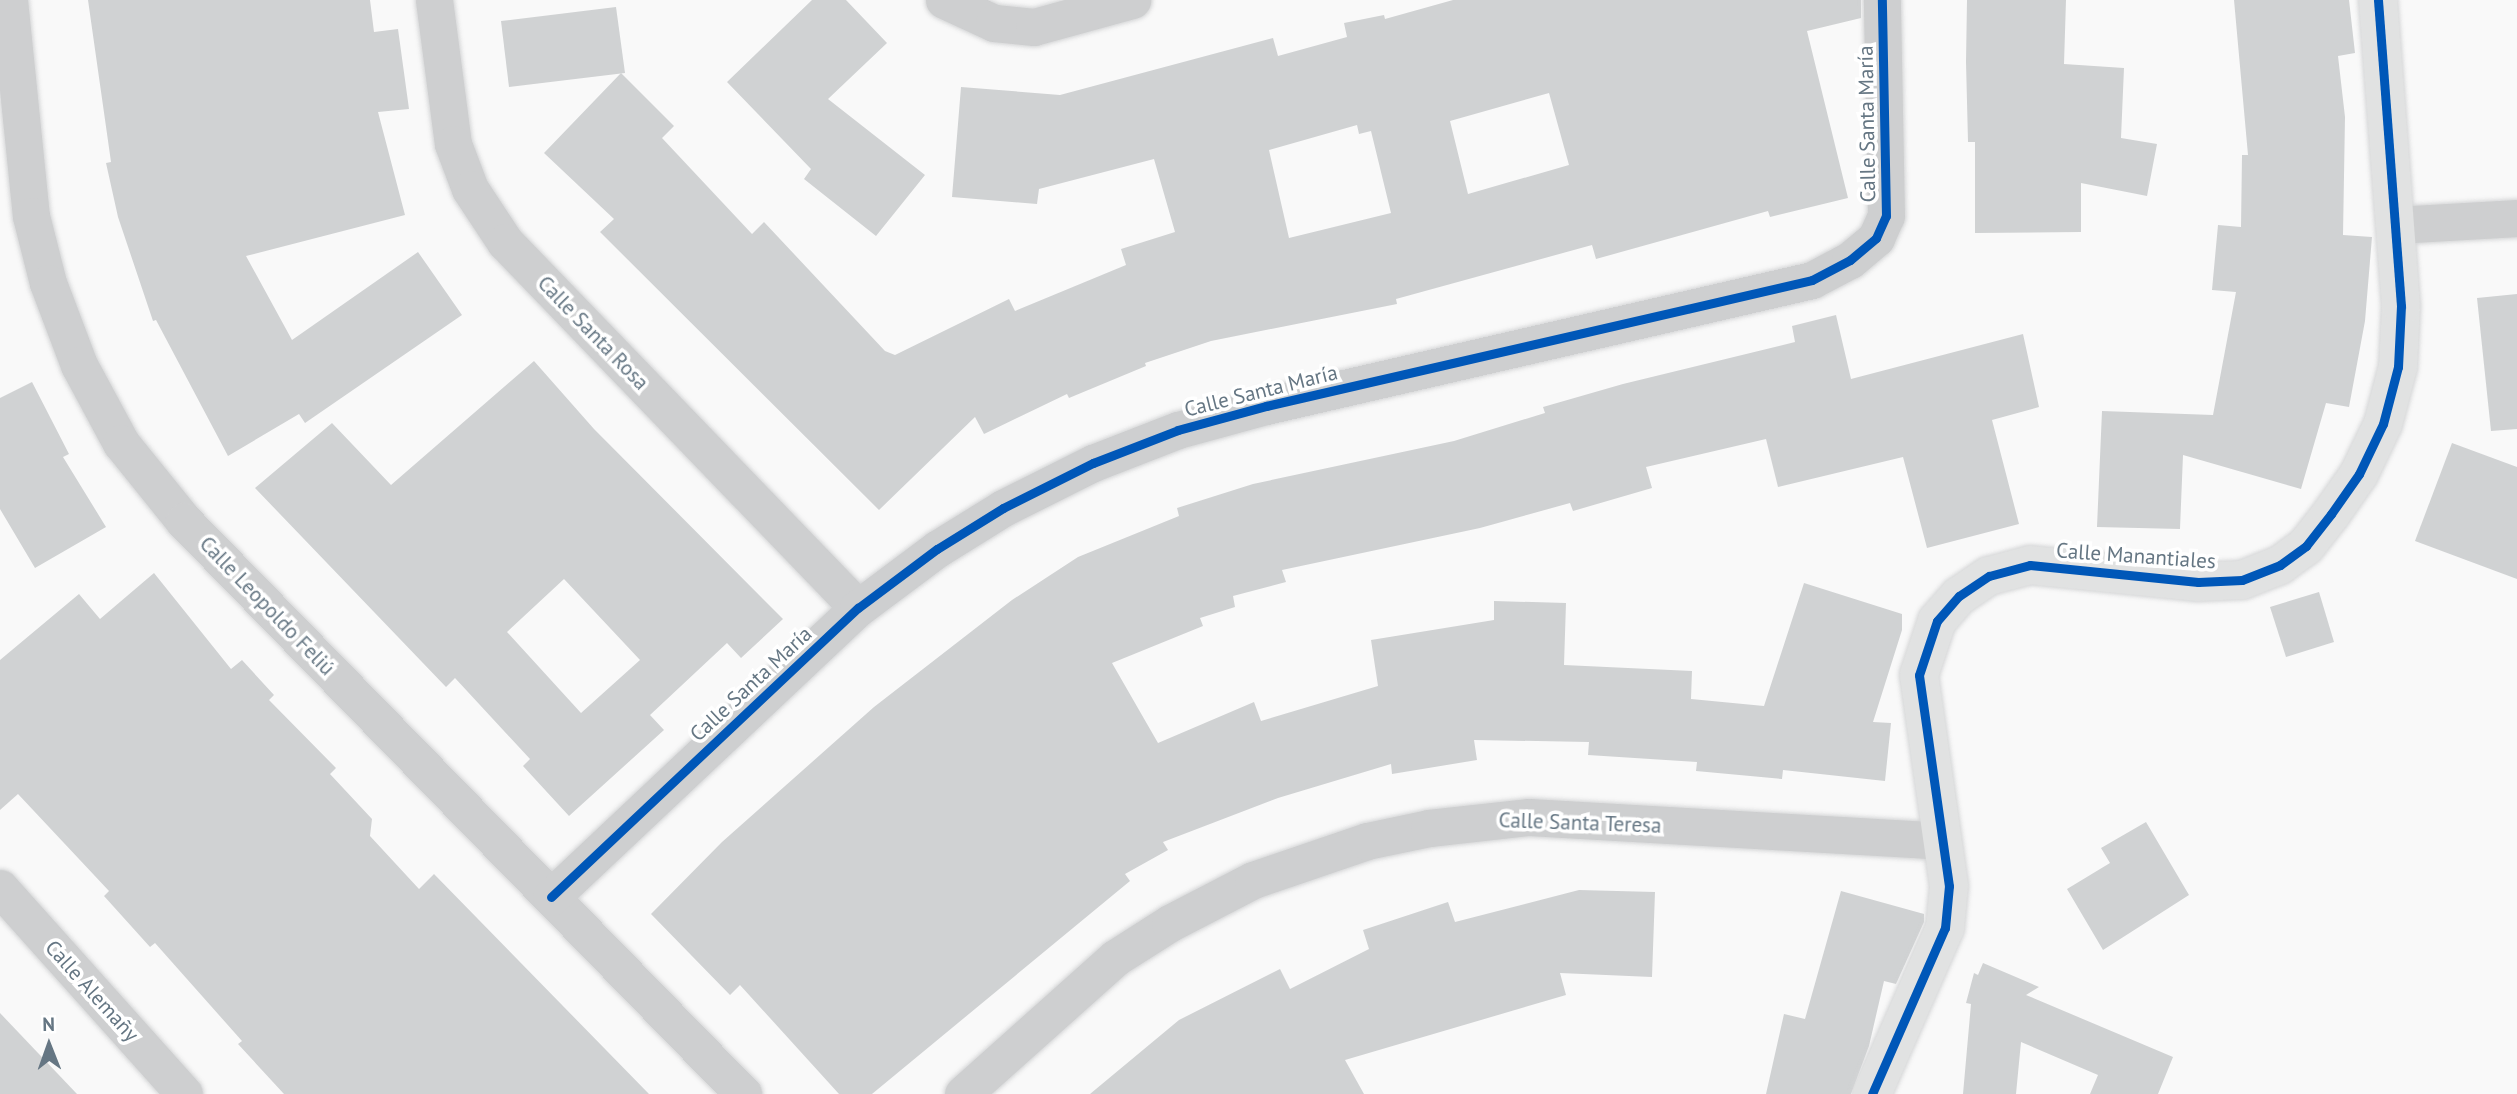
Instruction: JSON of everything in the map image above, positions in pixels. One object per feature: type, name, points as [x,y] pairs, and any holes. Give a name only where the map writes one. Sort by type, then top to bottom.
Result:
[{"type":"street","name":"Calle Leopoldo Feliú","points":[[9,0],[31,216],[48,283],[79,365],[121,443],[184,521],[743,1094]]},
{"type":"street","name":"Calle Santa Rosa","points":[[434,0],[453,144],[471,190],[505,242],[858,608]]},
{"type":"street","points":[[944,0],[994,23],[1034,27],[1132,0]]},
{"type":"street","name":"Calle Santa María","points":[[551,897],[858,608],[937,549],[1003,508],[1093,463],[1178,430],[1812,280],[1850,260],[1876,238],[1886,216],[1882,0]]},
{"type":"street","name":"Calle Manantiales","points":[[1872,1094],[1945,929],[1949,886],[1919,675],[1937,621],[1959,596],[1989,576],[2030,565],[2198,582],[2242,580],[2280,565],[2306,546],[2359,474],[2383,424],[2398,367],[2401,306],[2378,0]]},
{"type":"street","points":[[2396,225],[2517,218]]},
{"type":"street","name":"Calle Santa Teresa","points":[[963,1094],[1115,958],[1170,923],[1253,880],[1367,841],[1429,828],[1529,817],[1942,841]]},
{"type":"street","name":"Calle Alemañy","points":[[0,888],[184,1094]]},
{"type":"building","points":[[88,0],[370,0],[374,32],[398,29],[409,109],[378,112],[405,215],[246,256],[292,340],[418,252],[462,315],[305,423],[299,414],[228,456],[156,320],[153,321],[118,217],[106,163],[111,162]]},
{"type":"building","points":[[812,0],[846,0],[887,43],[828,99],[925,175],[876,236],[804,179],[811,169],[727,82]]},
{"type":"building","points":[[1453,0],[1861,0],[1861,18],[1807,31],[1848,198],[1770,217],[1768,211],[1596,259],[1592,245],[1396,299],[1397,304],[1211,341],[1145,363],[1146,366],[1069,398],[1067,394],[984,434],[975,417],[879,510],[600,232],[614,219],[544,153],[621,73],[674,126],[662,138],[752,234],[764,222],[885,351],[895,355],[1009,299],[1015,311],[1126,265],[1121,249],[1175,232],[1154,159],[1039,189],[1037,204],[952,197],[961,87],[1060,95],[1273,38],[1278,56],[1347,37],[1344,23],[1384,15],[1385,19]],"holes":[[[1549,93],[1569,165],[1468,194],[1450,121]],[[1357,125],[1359,134],[1371,131],[1391,213],[1289,238],[1269,150]]]},
{"type":"building","points":[[1967,0],[2066,0],[2064,64],[2124,68],[2121,138],[2157,144],[2147,196],[2081,183],[2081,232],[1975,233],[1975,142],[1968,142]]},
{"type":"building","points":[[2234,0],[2349,0],[2355,53],[2338,56],[2345,117],[2343,235],[2372,237],[2365,321],[2349,407],[2326,403],[2301,489],[2183,455],[2180,529],[2097,527],[2102,411],[2213,415],[2236,292],[2212,290],[2218,225],[2241,227],[2242,155],[2248,155]]},
{"type":"building","points":[[616,7],[625,73],[509,87],[501,21]]},
{"type":"building","points":[[2517,294],[2517,429],[2491,431],[2477,298]]},
{"type":"building","points":[[1836,315],[1851,379],[2023,334],[2039,407],[1992,420],[2019,524],[1927,548],[1903,457],[1778,487],[1766,439],[1646,467],[1652,488],[1573,511],[1570,503],[1480,528],[1282,570],[1286,582],[1233,596],[1235,607],[1200,618],[1203,626],[1112,663],[1158,743],[1254,702],[1261,721],[1378,686],[1371,640],[1494,620],[1494,601],[1566,603],[1564,665],[1692,671],[1691,699],[1764,706],[1804,583],[1902,614],[1902,630],[1873,722],[1891,723],[1885,781],[1783,770],[1782,779],[1696,771],[1697,762],[1588,755],[1589,742],[1474,740],[1477,760],[1392,774],[1391,764],[1278,798],[1163,842],[1168,850],[1125,874],[1130,881],[872,1094],[839,1094],[740,985],[730,995],[651,914],[722,842],[874,707],[1012,600],[1078,557],[1179,516],[1177,508],[1253,484],[1454,441],[1545,413],[1543,407],[1623,384],[1795,342],[1792,326]]},
{"type":"building","points":[[534,361],[594,429],[783,619],[741,658],[727,643],[650,715],[664,730],[569,816],[523,766],[530,759],[455,678],[446,687],[255,488],[332,423],[391,485]],"holes":[[[564,579],[640,660],[581,713],[507,632]]]},
{"type":"building","points":[[32,382],[69,454],[63,457],[106,527],[35,568],[0,509],[0,398]]},
{"type":"building","points":[[2452,443],[2517,467],[2517,579],[2415,541]]},
{"type":"building","points":[[154,573],[231,669],[242,660],[274,695],[269,700],[336,768],[330,774],[372,819],[370,836],[419,889],[434,874],[649,1094],[284,1094],[238,1044],[242,1041],[155,943],[150,947],[104,896],[109,891],[18,794],[0,810],[0,660],[79,594],[100,619]]},
{"type":"building","points":[[2319,592],[2334,642],[2286,657],[2270,607]]},
{"type":"building","points":[[2146,822],[2189,895],[2103,950],[2067,889],[2110,863],[2101,848]]},
{"type":"building","points":[[1579,890],[1655,892],[1652,977],[1560,973],[1566,995],[1345,1060],[1364,1094],[1090,1094],[1179,1020],[1280,969],[1290,989],[1369,949],[1363,930],[1448,902],[1455,922]]},
{"type":"building","points":[[1841,891],[1924,914],[1924,922],[1896,984],[1884,981],[1869,1046],[1851,1094],[1766,1094],[1784,1014],[1805,1019]]},
{"type":"building","points":[[1983,963],[2039,987],[2026,995],[2173,1057],[2158,1094],[2090,1094],[2098,1075],[2021,1042],[2016,1094],[1963,1094],[1971,1004],[1966,1003],[1974,973],[1978,975]]},
{"type":"building","points":[[0,1013],[77,1094],[0,1094]]},
{"type":"cycle path","points":[[551,897],[858,608],[937,549],[1003,508],[1093,463],[1178,430],[1266,406],[1812,280],[1850,260],[1876,238],[1886,216],[1882,0]]},
{"type":"cycle path","points":[[1872,1094],[1945,928],[1949,886],[1919,675],[1937,621],[1959,596],[1989,576],[2030,565],[2198,582],[2242,580],[2280,565],[2306,546],[2331,514],[2359,474],[2383,424],[2398,367],[2401,306],[2378,0]]}]
